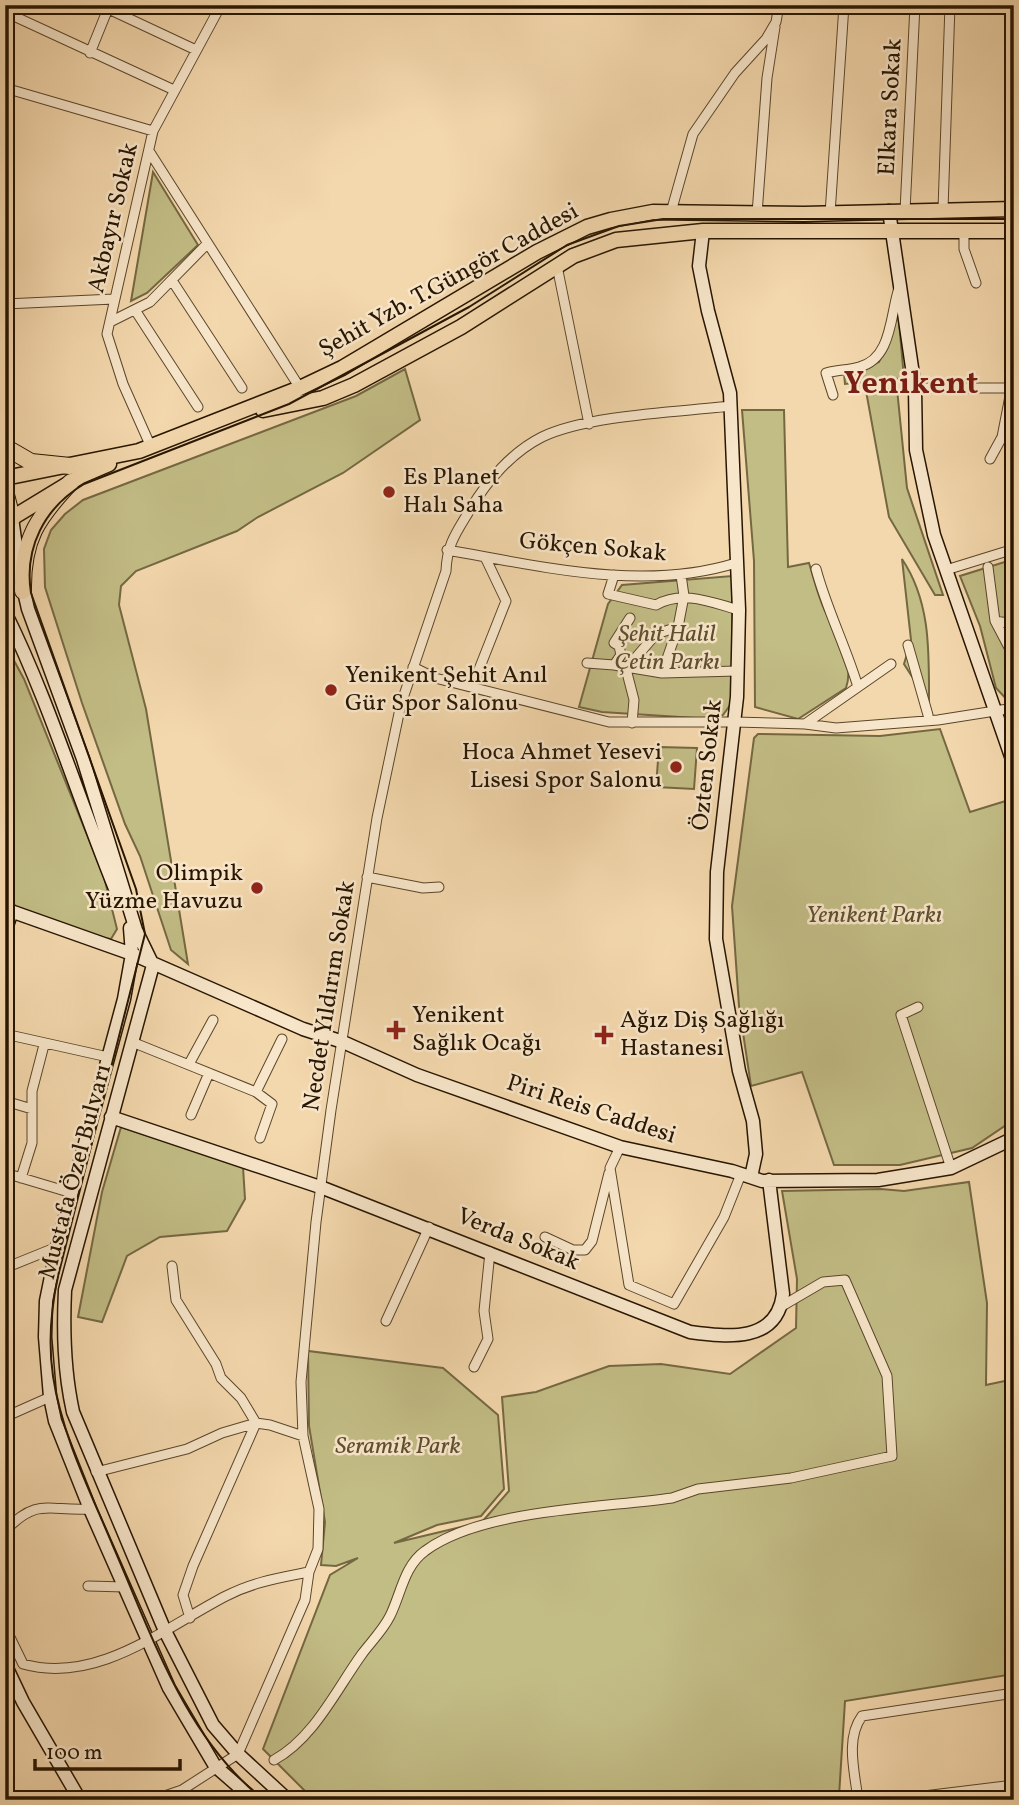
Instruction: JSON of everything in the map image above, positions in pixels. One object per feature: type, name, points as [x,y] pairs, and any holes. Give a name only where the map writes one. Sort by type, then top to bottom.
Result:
[{"type":"highway","points":[[5,447],[31,462],[71,474],[32,533],[24,562],[23,592]]},
{"type":"highway","points":[[5,491],[9,520]]},
{"type":"main road","name":"Şehit Yzb. T.Güngör Caddesi","points":[[5,478],[71,474],[145,449],[300,388],[342,368],[564,237],[623,217],[671,212],[830,214],[1014,209]]},
{"type":"main road","points":[[889,211],[915,388],[914,429],[918,463],[934,536],[963,611],[993,712],[1014,765]]},
{"type":"main road","name":"Şehit Yzb. T.Güngör Caddesi","points":[[225,417],[323,398],[354,385],[461,327],[589,248],[616,240],[703,231],[1014,231]]},
{"type":"main road","name":"Özten Sokak","points":[[703,231],[699,266],[731,406],[739,610],[734,722],[717,872],[715,917],[729,1013],[753,1121],[756,1154],[746,1175]]},
{"type":"main road","points":[[71,474],[9,520],[23,592],[83,759],[136,930],[153,965]]},
{"type":"main road","name":"Mustafa Özel Bulvarı","points":[[5,612],[39,685],[91,832],[129,922],[132,954],[124,999],[57,1247],[46,1301],[45,1336],[50,1397],[55,1421],[90,1509],[175,1699],[215,1766],[254,1800]]},
{"type":"main road","points":[[5,932],[9,910]]},
{"type":"main road","name":"Piri Reis Caddesi","points":[[9,910],[132,954],[303,1029],[343,1042],[417,1074],[620,1147],[769,1180],[878,1180],[951,1168],[1013,1137]]},
{"type":"main road","name":"Mustafa Özel Bulvarı","points":[[153,965],[65,1290],[62,1335],[65,1376],[73,1412],[96,1472],[165,1631],[213,1725],[238,1754],[288,1800]]},
{"type":"main road","name":"Verda Sokak","points":[[111,1116],[429,1227],[690,1332],[717,1336],[759,1330],[778,1317],[782,1306]]},
{"type":"main road","points":[[769,1180],[783,1294],[782,1306]]},
{"type":"main road","points":[[5,1664],[23,1702],[80,1800]]},
{"type":"street","name":"Akbayır Sokak","points":[[145,449],[107,334],[153,131],[220,5]]},
{"type":"street","points":[[757,214],[767,79],[779,5]]},
{"type":"street","points":[[830,214],[844,5]]},
{"type":"street","name":"Elkara Sokak","points":[[905,211],[915,5]]},
{"type":"street","points":[[943,209],[950,5]]},
{"type":"street","points":[[90,53],[106,6],[196,50]]},
{"type":"street","points":[[5,12],[174,90]]},
{"type":"street","points":[[671,212],[693,134],[776,22]]},
{"type":"street","points":[[5,88],[153,131]]},
{"type":"street","points":[[149,151],[300,388]]},
{"type":"street","points":[[964,232],[964,249],[976,283]]},
{"type":"street","points":[[112,321],[150,302],[173,282],[207,244]]},
{"type":"street","points":[[557,266],[589,424]]},
{"type":"street","points":[[173,282],[214,340],[242,388]]},
{"type":"street","points":[[833,395],[826,373],[861,367],[879,357],[886,345],[891,310],[900,286]]},
{"type":"street","points":[[5,304],[114,299]]},
{"type":"street","points":[[135,310],[198,407]]},
{"type":"street","points":[[915,388],[1012,392],[1002,437],[990,459]]},
{"type":"street","name":"Necdet Yıldırım Sokak","points":[[238,1754],[305,1600],[309,1572],[318,1549],[318,1509],[303,1436],[301,1382],[305,1328],[323,1188],[367,877],[401,704],[446,571],[447,550],[482,490],[507,463],[539,439],[559,430],[589,424],[731,406]]},
{"type":"street","points":[[1010,496],[1014,510]]},
{"type":"street","points":[[946,570],[1014,549]]},
{"type":"street","name":"Gökçen Sokak","points":[[447,550],[614,575],[681,575],[736,563]]},
{"type":"street","points":[[476,677],[506,601],[485,556]]},
{"type":"street","points":[[988,567],[995,621],[1014,657]]},
{"type":"street","points":[[816,569],[825,603],[838,628],[858,687]]},
{"type":"street","points":[[614,575],[608,594],[656,605],[684,596],[739,610]]},
{"type":"street","points":[[662,673],[678,627],[684,596],[681,575]]},
{"type":"street","points":[[614,665],[621,655],[619,646],[614,643],[631,618]]},
{"type":"street","points":[[995,621],[1014,624]]},
{"type":"street","points":[[626,670],[656,634],[678,627]]},
{"type":"street","points":[[908,645],[928,715]]},
{"type":"street","points":[[587,663],[662,673],[737,671]]},
{"type":"street","points":[[804,724],[891,664]]},
{"type":"street","points":[[413,667],[435,678],[609,722],[734,722],[804,724],[836,728],[938,720],[1014,708]]},
{"type":"street","points":[[626,670],[634,700],[632,723]]},
{"type":"street","points":[[367,877],[423,888],[439,887]]},
{"type":"street","points":[[918,1007],[901,1015],[951,1168]]},
{"type":"street","points":[[188,1064],[213,1020]]},
{"type":"street","points":[[5,1034],[44,1045],[108,1057]]},
{"type":"street","points":[[256,1092],[282,1040]]},
{"type":"street","points":[[132,1042],[256,1092],[272,1104],[260,1138]]},
{"type":"street","points":[[21,1178],[32,1143],[32,1091],[44,1045]]},
{"type":"street","points":[[191,1115],[209,1073]]},
{"type":"street","points":[[5,1101],[32,1109]]},
{"type":"street","points":[[545,1237],[573,1250],[585,1250],[592,1241],[610,1168],[620,1147]]},
{"type":"street","points":[[610,1168],[629,1285],[674,1304],[746,1175]]},
{"type":"street","points":[[5,1173],[72,1193]]},
{"type":"street","points":[[386,1321],[429,1227]]},
{"type":"street","points":[[5,1268],[57,1247]]},
{"type":"street","points":[[474,1367],[488,1339],[484,1311],[490,1252]]},
{"type":"street","points":[[172,1266],[176,1300],[216,1364],[221,1378],[241,1398],[256,1423]]},
{"type":"street","points":[[274,1760],[308,1731],[332,1698],[390,1617],[405,1575],[423,1552],[456,1533],[509,1519],[672,1498],[698,1489],[791,1478],[892,1456],[887,1376],[845,1280],[823,1282],[782,1306]]},
{"type":"street","points":[[5,1418],[50,1397]]},
{"type":"street","points":[[96,1472],[187,1449],[222,1433],[256,1423],[270,1424],[303,1436]]},
{"type":"street","points":[[190,1618],[183,1595],[192,1566],[256,1423]]},
{"type":"street","points":[[5,1531],[33,1510],[51,1506],[74,1510],[90,1509]]},
{"type":"street","points":[[5,1627],[23,1664],[44,1670],[93,1664],[148,1641],[225,1596],[258,1581],[309,1572]]},
{"type":"street","points":[[88,1587],[125,1587]]},
{"type":"street","points":[[858,1800],[852,1741],[854,1726],[862,1716],[1014,1693]]},
{"type":"street","points":[[153,1800],[182,1790],[215,1766],[238,1754]]},
{"type":"street","points":[[891,1800],[1014,1785]]},
{"type":"green space","points":[[153,172],[198,245],[147,293],[131,301]]},
{"type":"green space","points":[[897,300],[904,378],[845,384],[844,373],[879,362],[891,334]]},
{"type":"green space","points":[[405,369],[420,420],[343,473],[258,517],[237,531],[136,571],[121,586],[119,605],[146,709],[188,964],[171,950],[140,856],[125,824],[82,703],[45,587],[44,549],[51,530],[83,500],[356,396]]},
{"type":"green space","points":[[897,389],[907,488],[943,595],[935,595],[889,517],[866,391]]},
{"type":"green space","points":[[742,410],[784,410],[788,567],[809,563],[848,668],[846,688],[798,719],[755,707],[754,561]]},
{"type":"green space","points":[[902,559],[911,575],[923,610],[928,647],[929,703],[904,664],[911,640]]},
{"type":"green space","points":[[1014,559],[1014,703],[1011,704],[996,688],[980,626],[960,576]]},
{"type":"green space","name":"Şehit Halil Çetin Parkı","points":[[732,576],[733,701],[723,715],[711,719],[602,712],[579,707],[608,604],[622,585]]},
{"type":"green space","points":[[5,644],[24,679],[104,877],[117,929],[111,939],[94,937],[5,904]]},
{"type":"green space","name":"Yenikent Parkı","points":[[940,729],[970,812],[1012,799],[1014,804],[1014,1105],[1006,1125],[972,1148],[900,1165],[834,1165],[802,1072],[751,1086],[739,1006],[732,906],[754,738],[758,734],[880,736]]},
{"type":"green space","name":"Hoca Ahmet Yesevi Lisesi Spor Salonu","points":[[659,747],[697,748],[694,789],[656,787]]},
{"type":"green space","points":[[121,1127],[243,1167],[245,1199],[227,1231],[160,1237],[127,1256],[102,1322],[78,1317],[102,1192]]},
{"type":"green space","name":"Seramik Park","points":[[969,1182],[987,1303],[986,1385],[1014,1379],[1014,1674],[845,1701],[839,1796],[830,1800],[314,1800],[263,1749],[330,1575],[358,1558],[336,1566],[321,1565],[325,1522],[309,1426],[308,1351],[443,1368],[498,1415],[504,1489],[481,1516],[437,1525],[394,1543],[482,1522],[509,1491],[502,1397],[536,1392],[609,1366],[661,1364],[730,1374],[796,1328],[797,1279],[782,1191],[904,1191]]},
{"type":"tram line","points":[[264,1800],[236,1775],[213,1747],[192,1716],[157,1649],[78,1463],[63,1420],[53,1376],[51,1326],[58,1276],[145,934],[136,889],[31,593],[31,560],[40,531],[58,505],[84,484],[289,404],[469,307],[567,245],[619,226],[663,219],[1014,219]]},
{"type":"place","name":"Es Planet Halı Saha","points":[[389,492]]},
{"type":"place","name":"Yenikent Şehit Anıl Gür Spor Salonu","points":[[331,690]]},
{"type":"place","name":"Hoca Ahmet Yesevi Lisesi Spor Salonu","points":[[676,767]]},
{"type":"place","name":"Olimpik Yüzme Havuzu","points":[[257,888]]},
{"type":"place","name":"Yenikent Sağlık Ocağı","points":[[396,1030]]},
{"type":"place","name":"Ağız Diş Sağlığı Hastanesi","points":[[604,1035]]},
{"type":"district","name":"Yenikent","points":[[911,385]]}]
